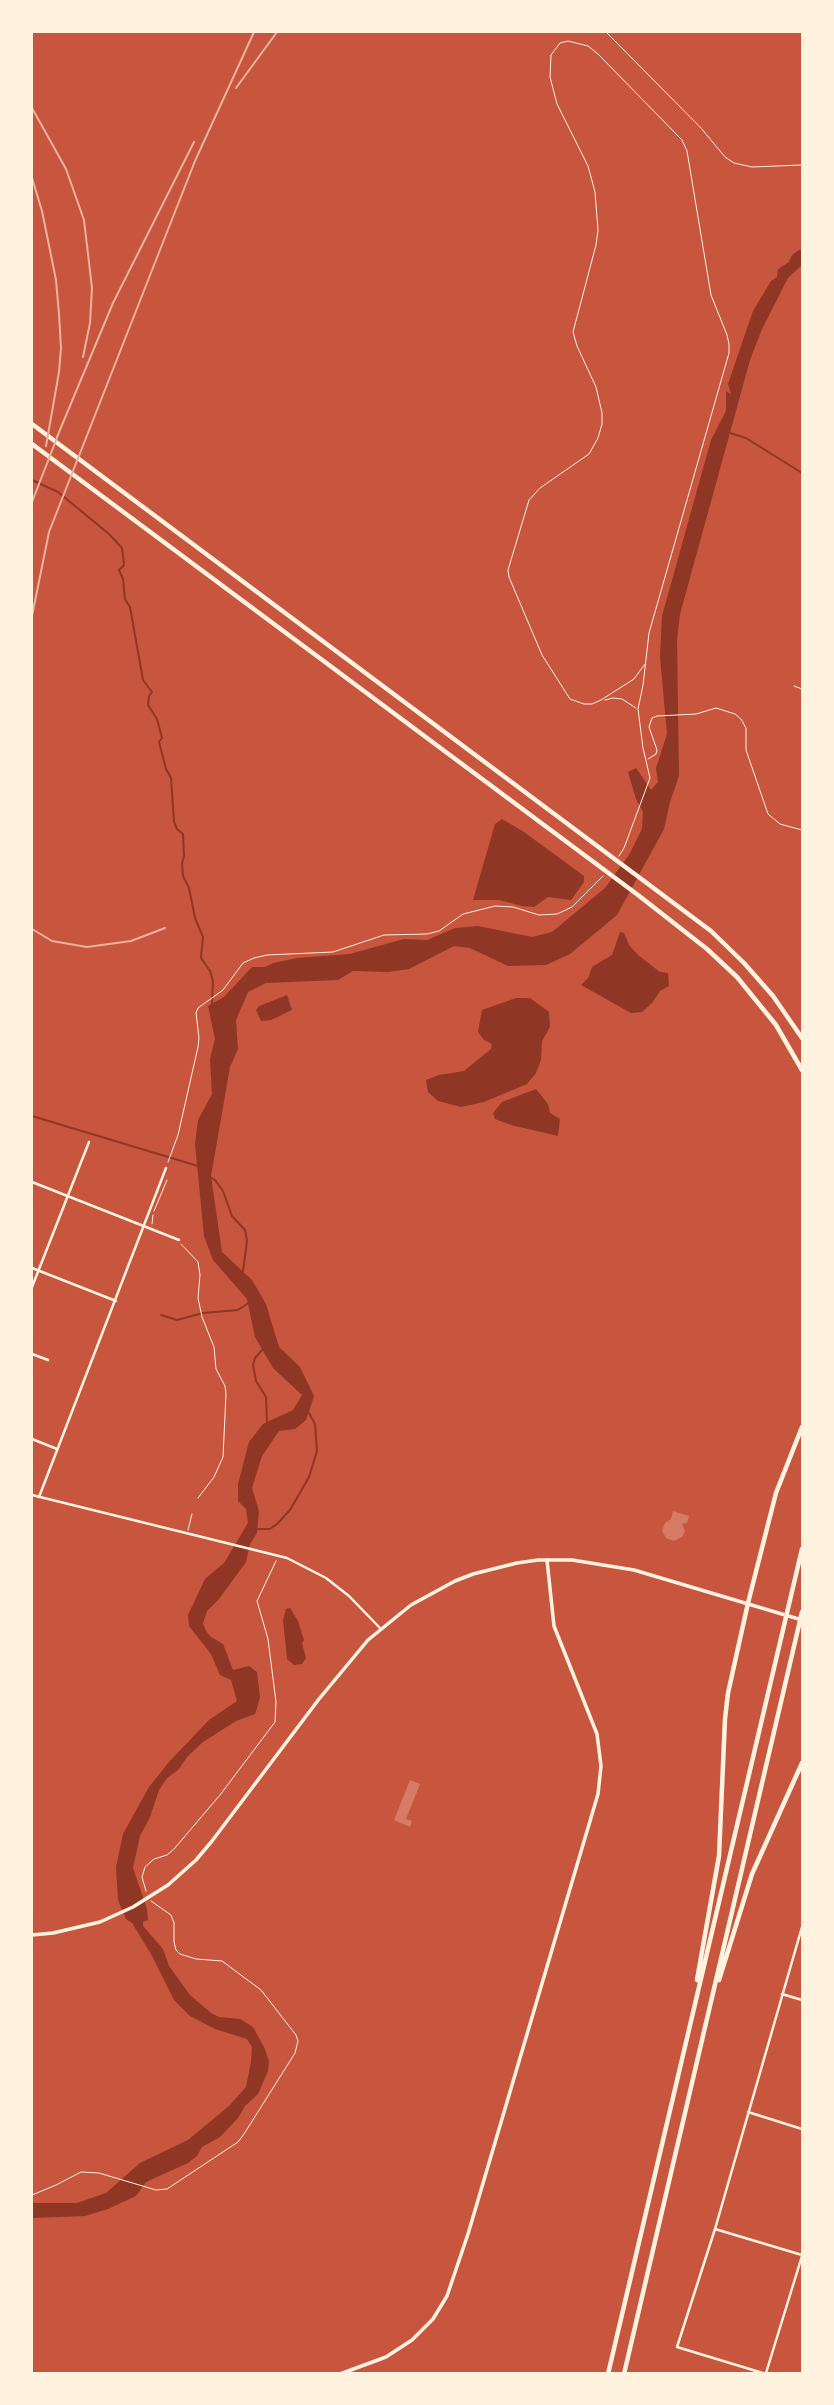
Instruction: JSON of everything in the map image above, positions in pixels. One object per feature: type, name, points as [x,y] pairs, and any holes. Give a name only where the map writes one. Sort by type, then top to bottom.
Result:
[{"type":"highway","points":[[32,424],[711,931],[773,996],[803,1038]]},
{"type":"highway","points":[[32,444],[707,948],[737,977],[776,1025],[803,1070]]},
{"type":"highway","points":[[685,2041],[715,1889],[728,1693],[775,1493],[803,1427]]},
{"type":"highway","points":[[608,2374],[779,1641],[803,1549]]},
{"type":"highway","points":[[624,2374],[803,1612]]},
{"type":"highway","points":[[708,2017],[752,1874],[803,1763]]},
{"type":"main road","points":[[340,2374],[371,2364],[405,2345],[428,2324],[447,2296],[598,1794],[601,1766],[597,1734],[554,1626],[547,1560]]},
{"type":"main road","points":[[32,1935],[71,1930],[118,1915],[158,1893],[176,1879],[204,1851],[350,1659],[380,1628],[411,1605],[455,1581],[497,1567],[547,1560],[572,1560],[615,1566],[803,1619]]},
{"type":"street","points":[[32,1286],[89,1142]]},
{"type":"street","points":[[39,1497],[167,1166]]},
{"type":"street","points":[[32,1182],[179,1240]]},
{"type":"street","points":[[32,1268],[116,1301]]},
{"type":"street","points":[[32,1353],[48,1360]]},
{"type":"street","points":[[32,1439],[57,1449]]},
{"type":"street","points":[[32,1495],[295,1561],[326,1577],[380,1628]]},
{"type":"street","points":[[715,2230],[803,2256],[766,2373],[677,2347],[715,2230],[803,1927]]},
{"type":"street","points":[[782,1994],[803,2000]]},
{"type":"street","points":[[748,2112],[803,2129]]},
{"type":"lane","points":[[606,32],[701,128],[725,157],[734,163],[752,167],[803,166]]},
{"type":"path","points":[[615,861],[624,848],[647,792],[650,778],[638,709],[649,633],[729,353],[729,344],[711,295],[687,151],[682,141],[598,54],[588,46],[568,41],[560,43],[551,55],[550,77],[557,104],[587,166],[595,192],[598,230],[596,245],[573,332],[596,387],[602,424],[589,454],[540,488],[529,500],[509,577],[542,655],[570,699],[583,705],[613,698],[622,699],[638,709]]},
{"type":"path","points":[[601,701],[634,679],[645,664]]},
{"type":"path","points":[[794,687],[803,689]]},
{"type":"path","points":[[646,760],[656,754],[649,722],[657,716],[688,715],[716,708],[735,714],[746,728],[747,756],[768,814],[780,824],[803,830]]},
{"type":"path","points":[[167,1166],[178,1135],[198,1047],[196,1013],[202,1004],[219,994],[237,969],[254,958],[290,953],[333,952],[384,934],[427,934],[439,931],[463,914],[495,905],[539,915],[557,914],[572,907],[608,870]]},
{"type":"path","points":[[198,1498],[220,1467],[225,1448],[226,1394],[216,1369],[214,1347],[201,1311]]},
{"type":"path","points":[[32,2195],[81,2172],[92,2172],[149,2188],[167,2189],[237,2141],[268,2097],[297,2046],[298,2041],[292,2028],[261,1990],[246,1977],[222,1961],[186,1957],[176,1950],[171,1915],[152,1902],[142,1877],[145,1867],[154,1859],[167,1856],[202,1817],[275,1722],[276,1702],[268,1639],[257,1601],[276,1560]]},
{"type":"shaded area","points":[[802,250],[802,265],[788,278],[762,329],[750,360],[680,614],[677,640],[679,776],[664,829],[617,915],[570,954],[546,965],[508,966],[470,948],[454,946],[409,969],[388,972],[353,971],[338,980],[266,983],[248,992],[236,1020],[238,1049],[230,1067],[211,1176],[222,1252],[252,1280],[266,1304],[279,1347],[300,1367],[314,1396],[306,1420],[295,1429],[279,1431],[262,1456],[252,1488],[259,1511],[257,1533],[250,1544],[246,1562],[207,1611],[203,1623],[211,1637],[223,1644],[233,1670],[249,1666],[257,1672],[260,1697],[255,1714],[236,1721],[203,1742],[178,1770],[167,1778],[159,1790],[140,1836],[133,1868],[147,1909],[148,1920],[143,1922],[143,1926],[163,1949],[169,1966],[190,1995],[211,2013],[219,2017],[240,2019],[253,2027],[265,2049],[269,2062],[268,2071],[258,2094],[220,2137],[202,2147],[197,2156],[188,2163],[146,2182],[136,2196],[85,2216],[32,2218],[32,2203],[77,2203],[106,2193],[140,2163],[188,2140],[229,2106],[246,2087],[251,2062],[252,2047],[247,2039],[215,2029],[190,2016],[174,2000],[151,1954],[132,1923],[126,1919],[118,1900],[116,1867],[123,1834],[149,1787],[209,1720],[237,1701],[231,1680],[220,1675],[211,1654],[189,1626],[188,1615],[205,1579],[224,1563],[248,1523],[246,1509],[238,1501],[238,1484],[249,1442],[263,1424],[293,1410],[302,1395],[273,1368],[255,1337],[247,1299],[213,1260],[204,1236],[195,1144],[198,1120],[212,1094],[210,1059],[215,1039],[208,1006],[224,997],[252,967],[265,967],[297,958],[350,954],[404,939],[427,940],[455,928],[478,926],[532,937],[552,932],[605,888],[629,855],[642,829],[643,812],[628,772],[636,768],[651,790],[658,782],[656,768],[667,734],[660,657],[662,616],[711,440],[726,411],[726,391],[731,394],[728,384],[753,311],[771,281],[777,277],[778,269],[789,262],[792,255]]},
{"type":"shaded area","points":[[502,819],[584,876],[584,882],[571,900],[548,897],[534,907],[499,900],[473,900],[495,824]]},
{"type":"shaded area","points":[[620,932],[624,933],[629,945],[638,955],[660,972],[668,973],[669,986],[660,991],[642,1012],[631,1013],[581,985],[588,978],[592,967],[612,955]]},
{"type":"shaded area","points":[[287,995],[292,1010],[271,1020],[261,1021],[256,1010],[259,1006]]},
{"type":"shaded area","points":[[516,998],[530,998],[549,1012],[550,1027],[542,1041],[541,1060],[536,1073],[527,1084],[484,1102],[461,1107],[438,1101],[428,1092],[426,1080],[464,1071],[491,1049],[492,1044],[484,1040],[478,1032],[482,1010]]},
{"type":"shaded area","points":[[536,1089],[548,1104],[550,1113],[560,1119],[558,1136],[495,1119],[493,1113],[502,1102]]},
{"type":"shaded area","points":[[290,1608],[298,1621],[304,1640],[302,1643],[306,1658],[302,1664],[294,1665],[287,1659],[283,1620],[286,1609]]},
{"type":"building","points":[[673,1511],[689,1516],[687,1523],[682,1524],[685,1531],[682,1537],[674,1541],[666,1538],[662,1531],[665,1523],[671,1519]]},
{"type":"building","points":[[410,1780],[420,1784],[406,1819],[412,1821],[410,1827],[394,1820]]},
{"type":"waterway","points":[[730,433],[746,438],[802,473]]},
{"type":"waterway","points":[[32,480],[58,492],[122,548],[124,565],[119,570],[125,599],[130,607],[143,680],[152,692],[148,705],[157,719],[162,738],[159,742],[171,778],[174,822],[183,834],[183,876],[203,937],[201,958],[213,981],[212,1005]]},
{"type":"waterway","points":[[32,1116],[198,1166]]},
{"type":"waterway","points":[[210,1177],[223,1191],[232,1216],[245,1230],[247,1241],[243,1271]]},
{"type":"waterway","points":[[161,1315],[177,1320],[203,1313],[238,1310],[250,1302]]},
{"type":"waterway","points":[[263,1349],[253,1365],[256,1381],[266,1397],[267,1424]]},
{"type":"waterway","points":[[258,1529],[270,1529],[277,1524],[290,1510],[309,1477],[317,1451],[315,1424],[309,1413]]},
{"type":"railway","points":[[32,616],[49,532],[195,161],[254,32]]},
{"type":"railway","points":[[236,88],[277,32]]},
{"type":"railway","points":[[32,108],[66,169],[84,220],[92,288],[90,323],[83,357]]},
{"type":"railway","points":[[57,437],[113,303],[194,142]]},
{"type":"railway","points":[[32,178],[42,211],[56,280],[61,348],[46,446]]},
{"type":"railway","points":[[32,502],[60,430]]},
{"type":"railway","points":[[32,929],[52,941],[87,947],[131,941],[165,928]]}]
